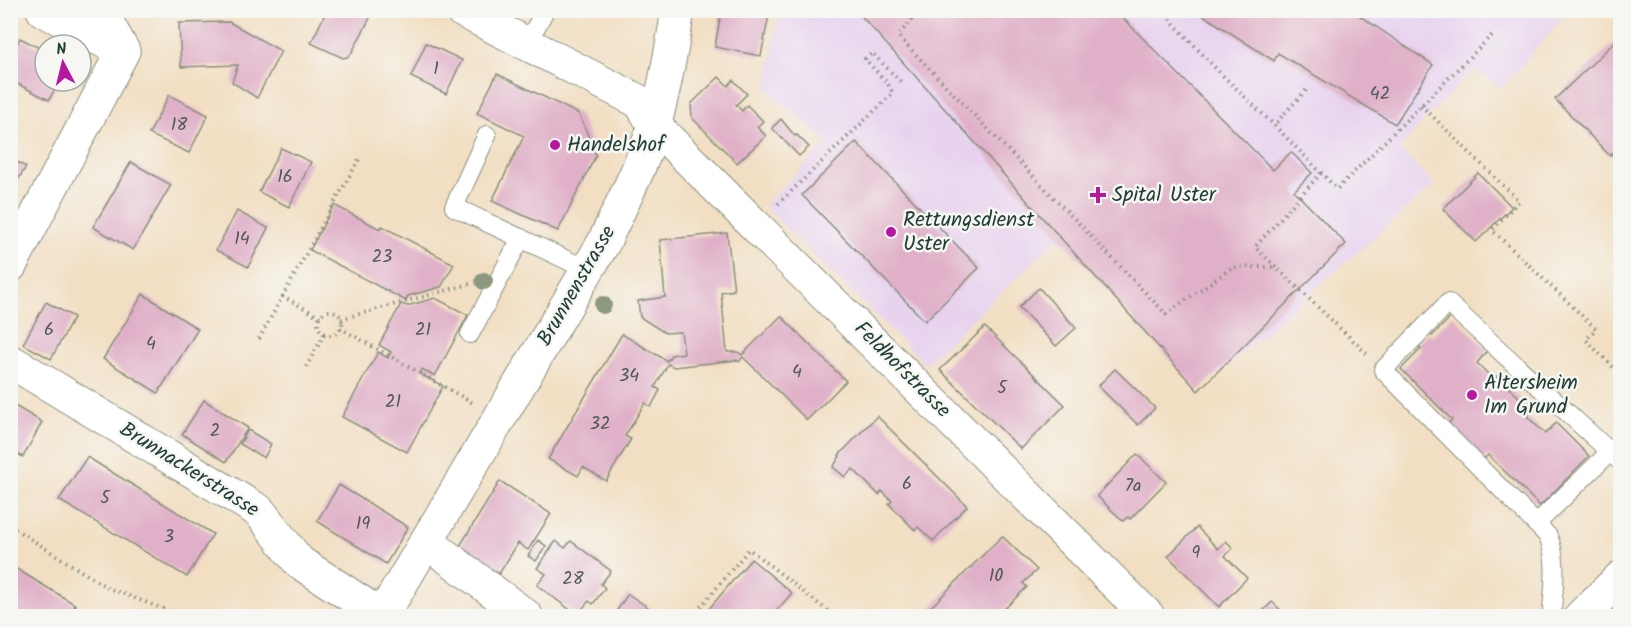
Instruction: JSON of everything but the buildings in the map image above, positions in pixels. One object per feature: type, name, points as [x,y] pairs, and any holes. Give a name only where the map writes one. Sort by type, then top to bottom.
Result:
[{"type":"street","points":[[43,10],[123,51]]},
{"type":"street","points":[[99,10],[123,51]]},
{"type":"street","name":"Feldhofstrasse","points":[[461,10],[640,102],[654,125],[1148,616]]},
{"type":"street","name":"Brunnenstrasse","points":[[382,616],[604,242],[654,125],[669,62],[678,10]]},
{"type":"street","points":[[10,266],[123,51]]},
{"type":"street","name":"Brunnackerstrasse","points":[[10,361],[259,511],[298,562],[382,616]]},
{"type":"street","points":[[427,542],[525,616]]},
{"type":"street","points":[[1581,616],[1620,578]]},
{"type":"lane","points":[[527,44],[545,10]]},
{"type":"lane","points":[[487,135],[454,207],[588,270]]},
{"type":"lane","points":[[470,334],[521,238]]},
{"type":"lane","points":[[1536,524],[1616,456],[1448,303],[1383,370],[1536,524],[1548,536],[1554,550],[1552,610],[1554,616]]},
{"type":"path","points":[[920,10],[898,36],[1166,314],[1233,267],[1277,267]]},
{"type":"path","points":[[1161,10],[1219,72],[1337,189],[1494,33]]},
{"type":"path","points":[[756,225],[893,93],[888,84],[865,59],[872,53],[901,82]]},
{"type":"path","points":[[1274,125],[1306,90]]},
{"type":"path","points":[[1422,105],[1519,201],[1492,230],[1596,329],[1586,340],[1620,374]]},
{"type":"path","points":[[259,339],[358,159]]},
{"type":"path","points":[[1321,173],[1255,247],[1383,370]]},
{"type":"path","points":[[341,320],[444,290]]},
{"type":"path","points":[[282,296],[320,317]]},
{"type":"path","points":[[331,311],[338,314],[341,320],[340,328],[335,333],[325,333],[318,324],[320,317],[324,312],[331,311]]},
{"type":"path","points":[[340,328],[482,408]]},
{"type":"path","points":[[306,367],[325,333]]},
{"type":"path","points":[[10,526],[108,588],[182,616]]},
{"type":"path","points":[[693,616],[749,549],[834,616]]},
{"type":"shaded area","name":"Spital Uster","points":[[780,11],[1568,11],[1502,88],[1473,70],[1426,118],[1399,149],[1434,185],[1213,378],[1067,230],[925,364],[764,206],[828,142],[766,89]]},
{"type":"place","name":"Handelshof","points":[[555,145]]},
{"type":"place","name":"Spital Uster","points":[[1098,195]]},
{"type":"place","name":"Rettungsdienst Uster","points":[[891,232]]},
{"type":"place","name":"Altersheim Im Grund","points":[[1472,395]]}]
